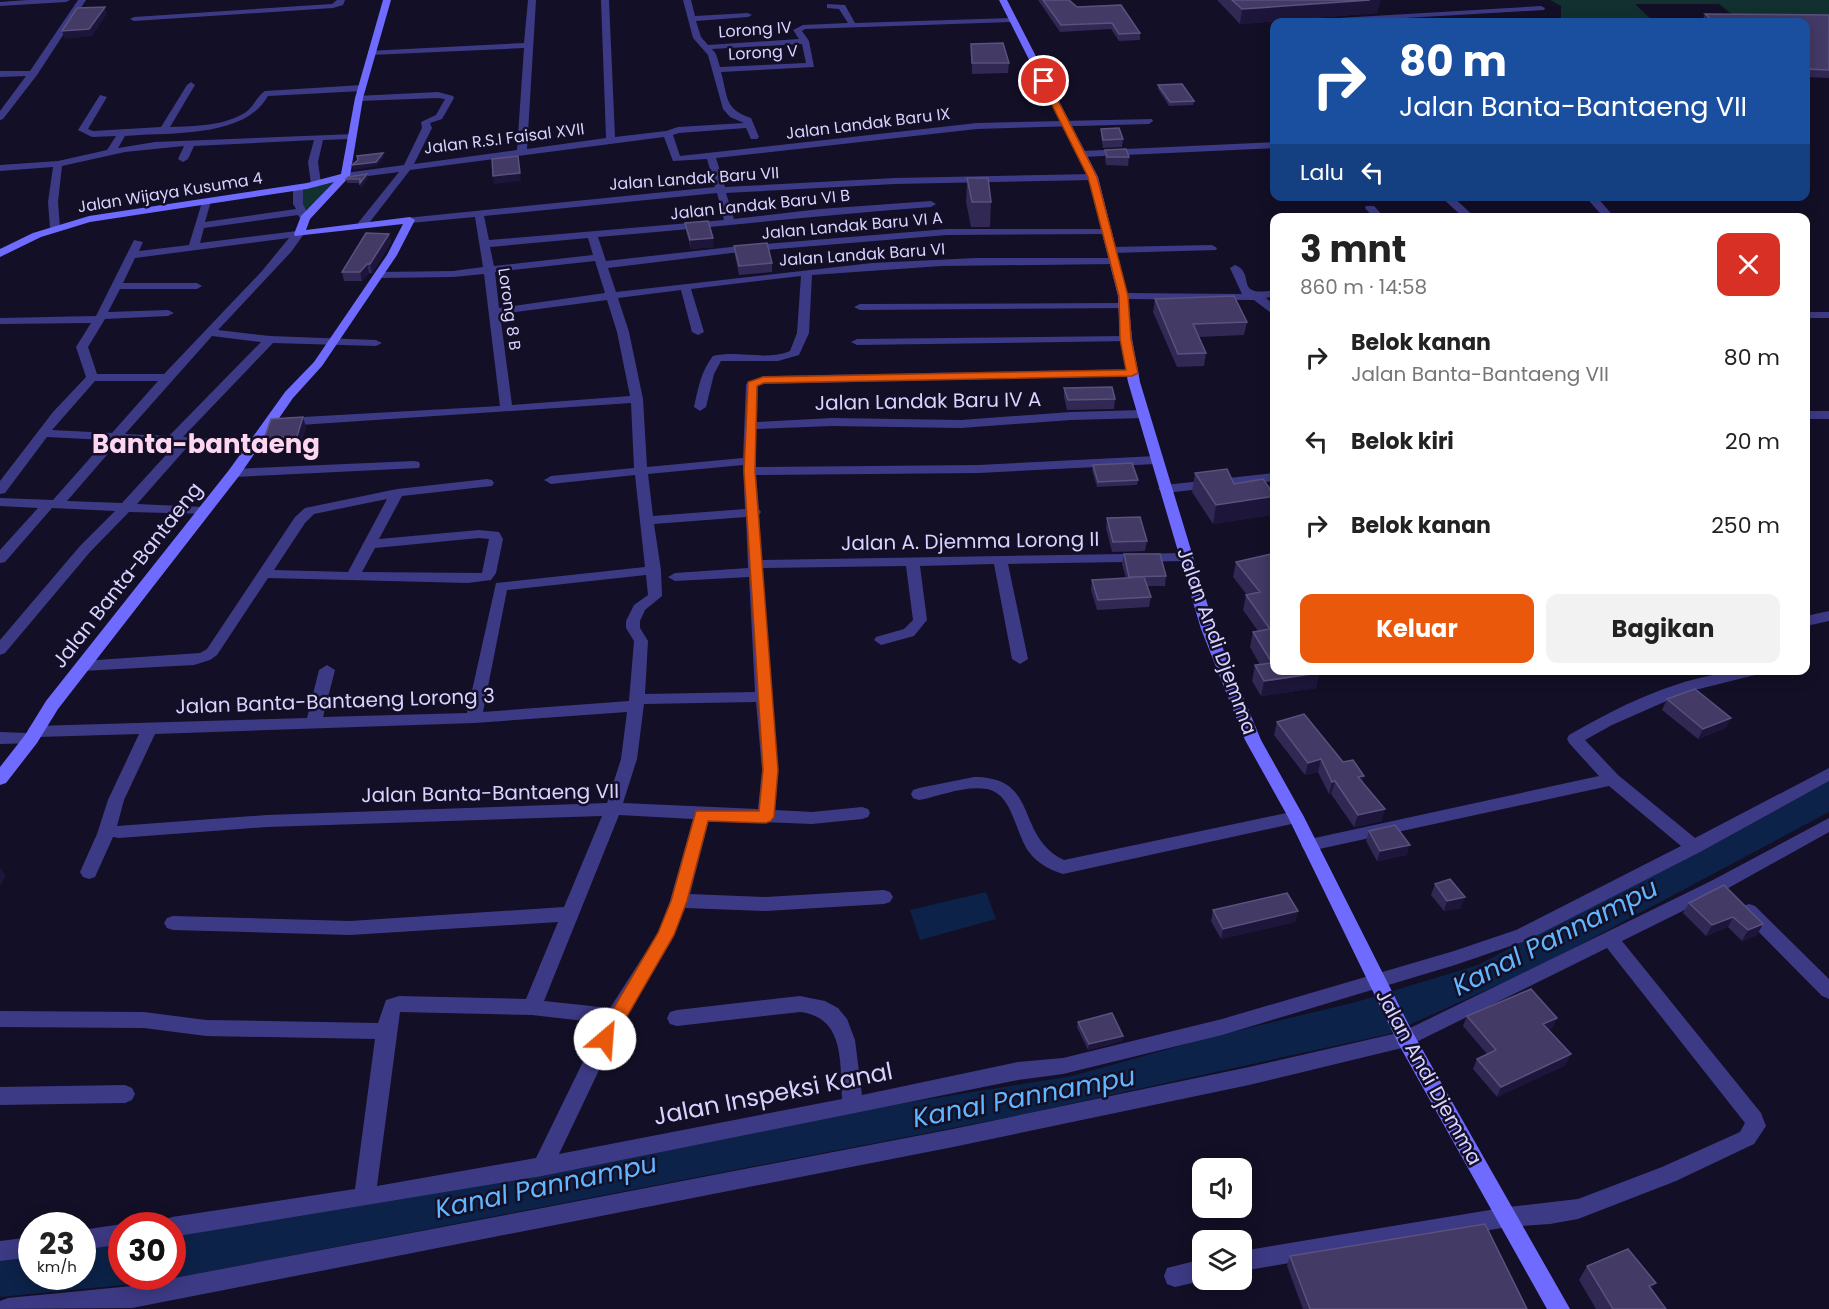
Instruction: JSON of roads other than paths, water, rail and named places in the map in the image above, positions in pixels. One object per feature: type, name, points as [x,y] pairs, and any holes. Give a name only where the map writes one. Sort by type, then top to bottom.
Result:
[{"type":"street","points":[[0,4],[66,0]]},
{"type":"street","points":[[0,117],[34,73],[82,0]]},
{"type":"street","points":[[134,19],[333,6],[341,0]]},
{"type":"street","points":[[0,559],[118,436],[167,378],[212,333],[287,250],[298,234],[303,214],[345,176],[361,93],[387,0]]},
{"type":"street","points":[[522,152],[532,0]]},
{"type":"street","points":[[605,0],[611,140]]},
{"type":"street","points":[[687,0],[696,38],[707,47],[717,70],[728,111],[739,118],[748,120],[754,137]]},
{"type":"street","name":"Jalan Andi Djemma","points":[[1003,0],[1093,177],[1124,301],[1126,339],[1132,373],[1156,460],[1208,629],[1253,740],[1296,817],[1404,1034],[1559,1309]]},
{"type":"street","points":[[1496,0],[1509,10]]},
{"type":"street","points":[[4,14],[14,3]]},
{"type":"street","points":[[193,15],[201,4]]},
{"type":"street","points":[[830,6],[842,7],[855,24]]},
{"type":"street","points":[[1415,18],[1541,8]]},
{"type":"street","points":[[691,19],[748,15]]},
{"type":"street","points":[[805,41],[797,30],[809,26],[1012,20]]},
{"type":"street","points":[[835,36],[831,27],[855,24]]},
{"type":"street","name":"Lorong IV","points":[[707,47],[805,41]]},
{"type":"street","name":"Lorong V","points":[[717,70],[811,64],[805,41]]},
{"type":"street","points":[[371,53],[528,45]]},
{"type":"street","points":[[0,74],[34,73]]},
{"type":"street","points":[[164,130],[191,85]]},
{"type":"street","points":[[103,97],[83,130],[92,134],[224,124],[260,105],[265,94],[361,93],[450,98],[439,117],[425,122]]},
{"type":"street","points":[[362,225],[408,166],[427,128],[422,119],[423,108],[428,96]]},
{"type":"street","name":"Jalan Landak Baru IX","points":[[668,134],[676,159],[1009,124],[1149,121]]},
{"type":"street","name":"Jalan R.S.I Faisal XVII","points":[[345,176],[668,134],[678,130],[750,125]]},
{"type":"street","points":[[111,152],[122,133]]},
{"type":"street","points":[[0,168],[58,164],[137,147],[351,136]]},
{"type":"street","points":[[316,184],[313,162],[320,138]]},
{"type":"street","points":[[183,159],[190,144]]},
{"type":"street","points":[[1082,154],[1270,145]]},
{"type":"street","points":[[711,156],[730,223]]},
{"type":"street","points":[[55,228],[53,202],[58,164]]},
{"type":"street","name":"Jalan Wijaya Kusuma 4","points":[[0,254],[11,246],[55,228],[109,215],[298,188],[345,176]]},
{"type":"street","name":"Jalan Landak Baru VII","points":[[298,234],[362,225],[719,190],[895,181],[1093,177]]},
{"type":"street","points":[[298,188],[298,204],[303,214]]},
{"type":"street","points":[[193,249],[206,201]]},
{"type":"street","points":[[1451,201],[1466,213]]},
{"type":"street","points":[[1595,201],[1605,213]]},
{"type":"street","name":"Jalan Landak Baru VI B","points":[[483,243],[931,204]]},
{"type":"street","points":[[1370,208],[1375,213]]},
{"type":"street","name":"Lorong 8 B","points":[[479,213],[489,270],[506,409]]},
{"type":"street","points":[[199,226],[303,214]]},
{"type":"street","name":"Jalan Banta-Bantaeng","points":[[0,779],[33,736],[52,705],[234,473],[267,423],[318,364],[392,255],[410,220]]},
{"type":"street","name":"Jalan Landak Baru VI A","points":[[379,275],[429,275],[947,231],[1106,231]]},
{"type":"street","points":[[132,255],[298,234]]},
{"type":"street","points":[[532,1007],[613,809],[629,759],[641,641],[633,628],[633,621],[639,608],[655,596],[637,399],[623,332],[591,235]]},
{"type":"street","points":[[92,377],[82,347],[138,242]]},
{"type":"street","name":"Jalan Landak Baru VI","points":[[494,312],[685,285],[807,273],[888,266],[1113,256],[1212,248]]},
{"type":"street","points":[[1235,268],[1244,288],[1270,308]]},
{"type":"street","points":[[700,407],[714,360],[732,356],[784,357],[795,353],[803,333],[807,273]]},
{"type":"street","points":[[685,285],[698,332]]},
{"type":"street","points":[[115,286],[197,286]]},
{"type":"street","points":[[860,307],[1124,301],[1270,295]]},
{"type":"street","points":[[0,321],[168,313]]},
{"type":"street","points":[[1810,315],[1829,315]]},
{"type":"street","points":[[212,333],[270,339],[376,343]]},
{"type":"street","points":[[0,650],[85,549],[149,484],[179,441],[270,339]]},
{"type":"street","points":[[857,342],[1126,339]]},
{"type":"street","points":[[766,817],[770,770],[763,697],[754,512],[749,466],[752,384],[763,380],[1132,373]]},
{"type":"street","points":[[0,490],[43,433],[92,377],[167,378]]},
{"type":"street","points":[[267,423],[637,399]]},
{"type":"street","name":"Jalan Landak Baru IV A","points":[[750,426],[832,422],[961,424],[1143,414]]},
{"type":"street","points":[[1810,415],[1829,415]]},
{"type":"street","points":[[43,433],[253,445]]},
{"type":"street","points":[[551,480],[642,471],[749,466],[979,469],[1156,460]]},
{"type":"street","points":[[234,473],[414,465]]},
{"type":"street","points":[[1166,489],[1270,478]]},
{"type":"street","points":[[82,666],[205,657],[222,637],[305,514],[336,504],[397,493],[487,483]]},
{"type":"street","points":[[353,576],[397,493]]},
{"type":"street","points":[[0,502],[203,512]]},
{"type":"street","points":[[648,520],[754,512]]},
{"type":"street","points":[[265,574],[481,578],[489,573],[496,538],[494,535],[479,534],[370,544]]},
{"type":"street","name":"Jalan A. Djemma Lorong II","points":[[675,577],[757,568],[912,561],[1185,557]]},
{"type":"street","points":[[1000,559],[1020,660]]},
{"type":"street","points":[[881,640],[908,634],[918,626],[920,620],[912,561]]},
{"type":"street","points":[[474,718],[501,586],[654,570]]},
{"type":"street","points":[[1810,620],[1829,616]]},
{"type":"street","points":[[314,723],[327,670]]},
{"type":"street","points":[[1694,847],[1612,779],[1575,742],[1576,737],[1606,721],[1682,688],[1734,675]]},
{"type":"street","name":"Jalan Banta-Bantaeng Lorong 3","points":[[0,738],[149,729],[474,718],[636,703],[763,697]]},
{"type":"street","points":[[89,872],[113,833],[116,800],[149,729]]},
{"type":"street","name":"Jalan Inspeksi Kanal","points":[[186,1225],[542,1167],[1018,1071],[1063,1066],[1379,987],[1522,935],[1694,847],[1829,774]]},
{"type":"street","points":[[1310,845],[1612,779]]},
{"type":"street","points":[[919,794],[976,783],[992,784],[1001,788],[1017,807],[1034,849],[1043,857],[1064,867],[1296,817]]},
{"type":"street","name":"Jalan Banta-Bantaeng VII","points":[[113,833],[267,821],[613,809],[766,817],[839,817],[862,813]]},
{"type":"street","points":[[542,1167],[615,1017],[666,935],[679,901],[702,815]]},
{"type":"street","points":[[8,1309],[132,1297],[953,1138],[1250,1076],[1404,1034],[1610,939],[1721,884],[1829,824]]},
{"type":"street","points":[[1721,884],[1829,991]]},
{"type":"street","points":[[679,901],[766,904],[884,897]]},
{"type":"street","points":[[173,923],[350,928],[569,914]]},
{"type":"street","points":[[1252,1259],[1508,1217],[1578,1209],[1669,1174],[1747,1138],[1756,1126],[1754,1119],[1610,939]]},
{"type":"street","points":[[365,1196],[386,1031],[391,1009],[399,1004],[532,1007],[615,1017]]},
{"type":"street","points":[[677,1018],[800,1004],[818,1005],[834,1015],[845,1032],[853,1106]]},
{"type":"street","points":[[0,1019],[144,1020],[206,1028],[386,1031]]},
{"type":"street","points":[[0,1096],[125,1094]]},
{"type":"street","points":[[0,1251],[18,1249]]},
{"type":"street","points":[[1175,1276],[1192,1272]]},
{"type":"water","name":"Kanal Pannampu","points":[[1829,781],[1829,812],[1544,964],[1389,1034],[1020,1115],[186,1276],[186,1232],[860,1110],[1072,1076],[1211,1037],[1356,1002],[1478,965]]},
{"type":"water","points":[[986,892],[996,919],[920,940],[910,910]]},
{"type":"water","points":[[108,1244],[108,1286],[96,1288],[96,1246]]},
{"type":"water","points":[[18,1257],[18,1290],[72,1290],[0,1297],[0,1259]]},
{"type":"district","name":"Banta-bantaeng","points":[[206,444]]}]
